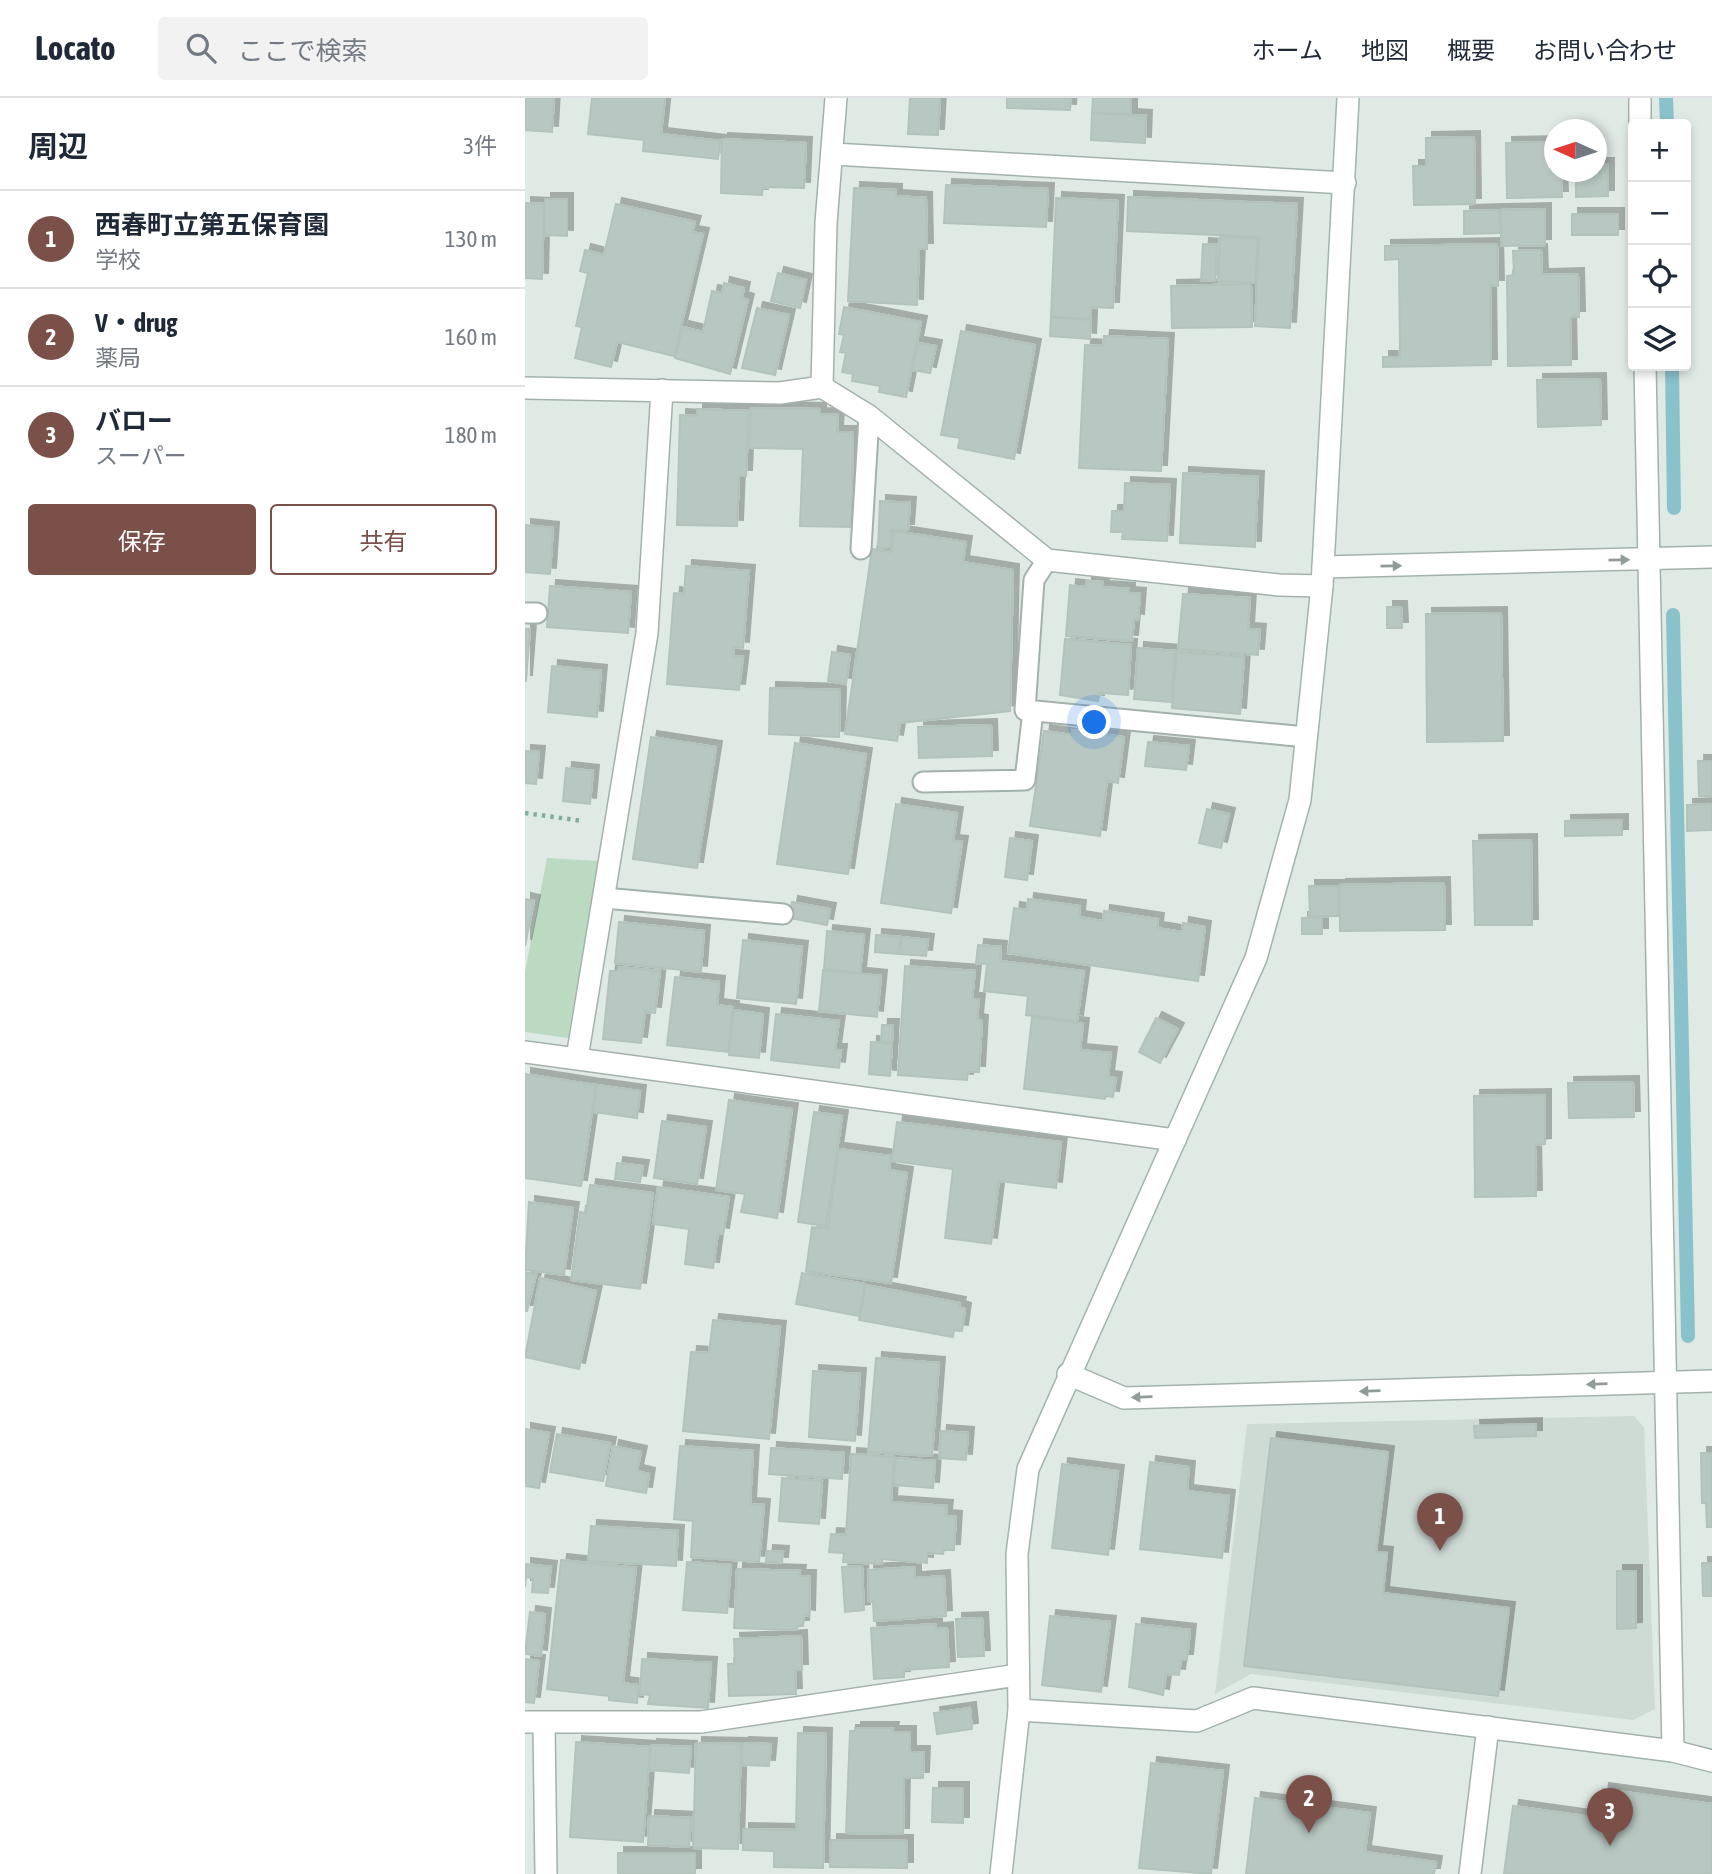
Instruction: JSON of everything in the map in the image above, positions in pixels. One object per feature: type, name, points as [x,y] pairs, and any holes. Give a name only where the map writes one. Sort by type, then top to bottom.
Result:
[{"type":"street","points":[[822,387],[825,223],[836,98]]},
{"type":"street","points":[[1001,1874],[1019,1710],[1017,1554],[1028,1469],[1255,958],[1300,800],[1323,577],[1345,183],[1347,98]]},
{"type":"street","points":[[1640,98],[1640,119]]},
{"type":"street","points":[[833,154],[1345,183]]},
{"type":"street","points":[[1645,371],[1673,1751]]},
{"type":"street","points":[[525,388],[780,393],[822,387],[869,416],[1047,560],[1279,585],[1323,577],[1712,557]]},
{"type":"street","points":[[576,1058],[647,633],[662,390]]},
{"type":"street","points":[[525,1052],[1175,1140]]},
{"type":"street","points":[[1068,1374],[1124,1398],[1712,1381]]},
{"type":"street","points":[[545,1874],[535,1722],[701,1722],[1018,1675]]},
{"type":"street","points":[[1019,1710],[1197,1721],[1253,1698],[1673,1751],[1712,1761]]},
{"type":"street","points":[[1470,1874],[1488,1727]]},
{"type":"lane","points":[[861,550],[869,416]]},
{"type":"lane","points":[[1047,560],[1034,580],[1025,710],[1306,737]]},
{"type":"lane","points":[[923,782],[1025,780],[1033,711]]},
{"type":"lane","points":[[604,898],[783,914]]},
{"type":"path","points":[[525,813],[617,825]]},
{"type":"shaded area","points":[[1634,1416],[1644,1427],[1655,1709],[1633,1720],[1251,1674],[1215,1694],[1247,1424]]},
{"type":"green space","points":[[547,858],[598,861],[568,1038],[525,1032],[525,972]]},
{"type":"building","points":[[525,98],[554,98],[552,132],[525,130]]},
{"type":"building","points":[[592,98],[665,98],[661,134],[720,141],[718,159],[643,151],[644,140],[588,134]]},
{"type":"building","points":[[910,98],[940,98],[938,135],[908,134]]},
{"type":"building","points":[[1007,98],[1071,98],[1070,110],[1007,108]]},
{"type":"building","points":[[1093,98],[1131,98],[1131,114],[1092,113]]},
{"type":"building","points":[[1092,113],[1146,116],[1145,143],[1091,140]]},
{"type":"building","points":[[1474,137],[1475,204],[1414,205],[1413,166],[1426,166],[1426,138]]},
{"type":"building","points":[[722,139],[806,143],[804,188],[763,187],[762,195],[721,193]]},
{"type":"building","points":[[1544,142],[1544,182],[1561,182],[1562,197],[1507,198],[1506,143]]},
{"type":"building","points":[[1608,164],[1608,196],[1576,197],[1576,182],[1607,182]]},
{"type":"building","points":[[946,185],[1048,189],[1046,227],[944,223]]},
{"type":"building","points":[[854,188],[896,190],[896,196],[926,198],[927,249],[919,249],[917,305],[848,301]]},
{"type":"building","points":[[1128,197],[1297,204],[1290,328],[1255,326],[1259,237],[1127,231]]},
{"type":"building","points":[[1056,198],[1118,201],[1113,308],[1091,307],[1091,319],[1051,317]]},
{"type":"building","points":[[545,199],[567,199],[567,236],[545,235]]},
{"type":"building","points":[[525,203],[544,204],[542,279],[525,278]]},
{"type":"building","points":[[616,204],[695,222],[692,232],[703,234],[674,356],[617,342],[611,367],[575,358],[582,327],[576,326],[588,273],[580,271],[585,250],[604,255]]},
{"type":"building","points":[[1545,209],[1545,245],[1501,246],[1501,210]]},
{"type":"building","points":[[1499,210],[1500,233],[1464,234],[1464,211]]},
{"type":"building","points":[[1572,214],[1618,214],[1618,235],[1572,235]]},
{"type":"building","points":[[1220,237],[1258,239],[1255,283],[1218,281]]},
{"type":"building","points":[[1203,244],[1217,245],[1215,281],[1201,280]]},
{"type":"building","points":[[1497,244],[1498,286],[1490,286],[1491,365],[1383,367],[1383,357],[1400,357],[1399,259],[1385,260],[1385,246]]},
{"type":"building","points":[[1541,250],[1542,275],[1578,274],[1579,317],[1570,317],[1571,365],[1508,366],[1507,276],[1514,275],[1513,251]]},
{"type":"building","points":[[778,273],[806,280],[800,308],[771,301]]},
{"type":"building","points":[[724,283],[744,288],[742,298],[748,300],[730,374],[675,358],[683,327],[703,332],[712,291],[722,293]]},
{"type":"building","points":[[1251,284],[1252,327],[1172,328],[1171,286]]},
{"type":"building","points":[[844,307],[921,322],[906,397],[879,392],[880,386],[852,381],[853,374],[842,372],[846,353],[840,352],[844,335],[839,334]]},
{"type":"building","points":[[757,308],[789,315],[775,375],[742,368]]},
{"type":"building","points":[[1051,317],[1091,320],[1090,339],[1050,336]]},
{"type":"building","points":[[961,331],[1035,345],[1014,459],[958,448],[960,438],[941,435]]},
{"type":"building","points":[[1104,336],[1168,339],[1161,471],[1079,468],[1085,345],[1103,346]]},
{"type":"building","points":[[918,343],[936,346],[930,373],[912,370]]},
{"type":"building","points":[[1600,379],[1601,425],[1538,427],[1537,380]]},
{"type":"building","points":[[751,408],[820,409],[820,414],[838,415],[837,432],[853,432],[851,527],[800,526],[803,449],[750,448]]},
{"type":"building","points":[[697,409],[749,411],[746,476],[739,476],[737,526],[677,525],[680,415],[697,416]]},
{"type":"building","points":[[1183,473],[1258,477],[1255,547],[1180,543]]},
{"type":"building","points":[[1125,483],[1170,485],[1167,541],[1122,539],[1123,532],[1111,532],[1112,511],[1124,511]]},
{"type":"building","points":[[880,501],[910,503],[908,530],[891,530],[890,548],[878,548]]},
{"type":"building","points":[[525,525],[553,528],[550,574],[525,572]]},
{"type":"building","points":[[894,531],[966,542],[963,562],[1013,570],[1010,711],[900,723],[897,741],[845,734],[872,549],[891,552]]},
{"type":"building","points":[[686,566],[749,571],[743,648],[734,647],[733,656],[743,657],[739,690],[667,684],[674,593],[684,594]]},
{"type":"building","points":[[1086,581],[1103,582],[1103,587],[1129,589],[1129,593],[1140,594],[1138,620],[1134,619],[1132,641],[1066,636],[1070,585],[1086,587]]},
{"type":"building","points":[[550,586],[631,592],[628,633],[547,627]]},
{"type":"building","points":[[1183,594],[1250,598],[1248,629],[1260,630],[1258,655],[1178,649]]},
{"type":"building","points":[[1387,607],[1401,607],[1402,628],[1387,628]]},
{"type":"building","points":[[1501,613],[1503,741],[1427,742],[1426,614]]},
{"type":"building","points":[[525,629],[530,629],[526,681],[525,681]]},
{"type":"building","points":[[1065,639],[1131,645],[1128,695],[1100,693],[1098,701],[1060,695]]},
{"type":"building","points":[[1138,648],[1175,651],[1171,702],[1134,699]]},
{"type":"building","points":[[832,652],[850,655],[846,684],[828,681]]},
{"type":"building","points":[[1177,652],[1244,657],[1240,714],[1172,708]]},
{"type":"building","points":[[552,666],[601,671],[597,717],[548,712]]},
{"type":"building","points":[[770,688],[840,690],[839,737],[769,734]]},
{"type":"building","points":[[991,725],[992,756],[919,758],[918,727]]},
{"type":"building","points":[[1072,730],[1124,737],[1118,783],[1107,781],[1100,836],[1030,826],[1044,731],[1072,735]]},
{"type":"building","points":[[651,737],[716,747],[697,868],[633,859]]},
{"type":"building","points":[[1148,742],[1189,746],[1186,770],[1145,766]]},
{"type":"building","points":[[795,743],[866,754],[848,874],[777,864]]},
{"type":"building","points":[[525,751],[539,752],[536,784],[525,783]]},
{"type":"building","points":[[1698,761],[1712,761],[1712,796],[1699,796]]},
{"type":"building","points":[[566,768],[593,771],[590,804],[563,801]]},
{"type":"building","points":[[896,804],[957,813],[953,841],[962,842],[951,913],[881,903]]},
{"type":"building","points":[[1712,804],[1712,830],[1687,831],[1687,805]]},
{"type":"building","points":[[1207,809],[1229,814],[1221,848],[1199,843]]},
{"type":"building","points":[[1622,820],[1622,835],[1565,836],[1565,821]]},
{"type":"building","points":[[1010,838],[1032,841],[1027,880],[1005,877]]},
{"type":"building","points":[[1531,840],[1532,925],[1475,925],[1473,841]]},
{"type":"building","points":[[1444,883],[1445,930],[1340,931],[1340,885]]},
{"type":"building","points":[[1309,886],[1338,886],[1339,916],[1310,917]]},
{"type":"building","points":[[525,899],[534,901],[525,946]]},
{"type":"building","points":[[1028,899],[1080,906],[1079,917],[1103,921],[1104,911],[1158,919],[1157,928],[1182,932],[1183,923],[1205,927],[1198,981],[1008,953],[1014,908],[1027,910]]},
{"type":"building","points":[[792,902],[830,909],[827,925],[789,918]]},
{"type":"building","points":[[1322,917],[1322,934],[1302,934],[1302,918]]},
{"type":"building","points":[[619,922],[704,931],[701,972],[615,963]]},
{"type":"building","points":[[827,931],[864,935],[860,973],[824,969]]},
{"type":"building","points":[[876,935],[901,937],[898,954],[875,952]]},
{"type":"building","points":[[902,937],[928,940],[926,956],[900,954]]},
{"type":"building","points":[[743,940],[802,947],[796,1004],[737,998]]},
{"type":"building","points":[[978,945],[1001,947],[1000,961],[1084,971],[1077,1021],[1026,1015],[1028,996],[984,991],[987,964],[976,963]]},
{"type":"building","points":[[905,966],[975,971],[972,999],[979,999],[977,1020],[982,1021],[979,1072],[968,1072],[967,1080],[898,1075]]},
{"type":"building","points":[[618,967],[660,971],[655,1013],[645,1012],[641,1043],[603,1039],[610,971],[618,971]]},
{"type":"building","points":[[823,970],[881,976],[877,1017],[819,1011]]},
{"type":"building","points":[[675,977],[719,982],[717,1005],[733,1007],[728,1052],[667,1045]]},
{"type":"building","points":[[734,1010],[763,1014],[759,1058],[729,1055]]},
{"type":"building","points":[[776,1014],[839,1021],[835,1050],[841,1050],[839,1068],[771,1060]]},
{"type":"building","points":[[1032,1017],[1083,1024],[1080,1050],[1111,1053],[1108,1077],[1116,1078],[1113,1097],[1106,1096],[1105,1099],[1024,1089]]},
{"type":"building","points":[[1156,1018],[1178,1029],[1160,1063],[1139,1052]]},
{"type":"building","points":[[882,1025],[893,1025],[892,1042],[881,1042]]},
{"type":"building","points":[[871,1042],[892,1044],[890,1076],[869,1074]]},
{"type":"building","points":[[525,1074],[596,1085],[581,1186],[525,1178]]},
{"type":"building","points":[[1633,1082],[1634,1117],[1569,1118],[1568,1083]]},
{"type":"building","points":[[597,1085],[640,1091],[637,1118],[593,1112]]},
{"type":"building","points":[[1545,1095],[1545,1144],[1535,1145],[1536,1196],[1475,1197],[1474,1096]]},
{"type":"building","points":[[729,1100],[792,1109],[777,1218],[741,1212],[745,1194],[716,1190]]},
{"type":"building","points":[[814,1112],[842,1116],[826,1226],[798,1222]]},
{"type":"building","points":[[662,1121],[706,1127],[697,1184],[654,1178]]},
{"type":"building","points":[[897,1122],[1061,1142],[1056,1188],[999,1181],[991,1244],[945,1238],[953,1169],[892,1161]]},
{"type":"building","points":[[839,1149],[891,1156],[889,1170],[907,1173],[891,1283],[806,1271],[812,1227],[828,1229]]},
{"type":"building","points":[[617,1163],[643,1166],[640,1182],[615,1179]]},
{"type":"building","points":[[590,1185],[653,1193],[640,1289],[571,1280],[580,1212],[586,1213]]},
{"type":"building","points":[[658,1187],[729,1197],[723,1234],[718,1233],[713,1268],[685,1264],[689,1229],[653,1224]]},
{"type":"building","points":[[529,1202],[573,1208],[564,1275],[525,1270]]},
{"type":"building","points":[[525,1272],[536,1275],[527,1311],[525,1311]]},
{"type":"building","points":[[802,1273],[865,1284],[859,1316],[796,1304]]},
{"type":"building","points":[[540,1278],[596,1291],[579,1369],[525,1357]]},
{"type":"building","points":[[866,1285],[960,1303],[959,1307],[965,1309],[962,1331],[954,1330],[953,1337],[859,1320]]},
{"type":"building","points":[[713,1320],[780,1327],[769,1439],[683,1431],[691,1352],[709,1353]]},
{"type":"building","points":[[876,1358],[939,1363],[932,1456],[868,1452]]},
{"type":"building","points":[[813,1371],[860,1374],[855,1441],[809,1437]]},
{"type":"building","points":[[1536,1424],[1536,1436],[1475,1438],[1474,1426]]},
{"type":"building","points":[[525,1429],[549,1433],[539,1488],[525,1486]]},
{"type":"building","points":[[941,1431],[968,1433],[966,1460],[939,1458]]},
{"type":"building","points":[[557,1434],[610,1443],[603,1481],[550,1472]]},
{"type":"building","points":[[1271,1438],[1388,1452],[1376,1552],[1387,1553],[1383,1593],[1509,1608],[1498,1696],[1244,1666]]},
{"type":"building","points":[[613,1446],[641,1452],[637,1471],[649,1474],[646,1493],[606,1486]]},
{"type":"building","points":[[680,1446],[753,1451],[750,1504],[764,1505],[759,1562],[691,1557],[693,1521],[674,1519]]},
{"type":"building","points":[[771,1448],[844,1453],[842,1479],[769,1474]]},
{"type":"building","points":[[1701,1453],[1712,1453],[1712,1527],[1707,1527],[1706,1503],[1702,1503]]},
{"type":"building","points":[[851,1454],[894,1457],[891,1502],[947,1506],[946,1516],[956,1517],[954,1550],[944,1550],[943,1554],[927,1553],[927,1563],[882,1559],[882,1564],[843,1562],[844,1553],[829,1552],[831,1534],[846,1535]]},
{"type":"building","points":[[896,1458],[935,1461],[933,1488],[894,1485]]},
{"type":"building","points":[[1150,1462],[1189,1467],[1187,1491],[1229,1496],[1222,1558],[1140,1549]]},
{"type":"building","points":[[1062,1464],[1118,1471],[1108,1555],[1052,1548]]},
{"type":"building","points":[[782,1478],[822,1481],[819,1524],[779,1521]]},
{"type":"building","points":[[591,1526],[678,1531],[676,1566],[588,1561]]},
{"type":"building","points":[[767,1551],[783,1552],[782,1563],[766,1562]]},
{"type":"building","points":[[561,1560],[636,1568],[623,1683],[639,1685],[637,1703],[609,1700],[609,1696],[547,1689]]},
{"type":"building","points":[[687,1562],[731,1565],[727,1613],[683,1610]]},
{"type":"building","points":[[1702,1563],[1712,1563],[1712,1596],[1703,1596]]},
{"type":"building","points":[[525,1564],[551,1567],[548,1593],[532,1592],[533,1578],[526,1577],[525,1587]]},
{"type":"building","points":[[862,1566],[864,1610],[845,1612],[842,1567]]},
{"type":"building","points":[[915,1567],[915,1578],[944,1576],[946,1616],[874,1621],[873,1602],[869,1602],[868,1570]]},
{"type":"building","points":[[737,1569],[800,1571],[799,1576],[810,1576],[809,1616],[804,1615],[803,1626],[798,1626],[797,1630],[734,1628]]},
{"type":"building","points":[[1617,1571],[1636,1571],[1636,1628],[1617,1629]]},
{"type":"building","points":[[530,1612],[545,1614],[541,1656],[525,1654]]},
{"type":"building","points":[[1050,1616],[1110,1622],[1101,1692],[1042,1685]]},
{"type":"building","points":[[982,1618],[984,1656],[958,1657],[956,1619]]},
{"type":"building","points":[[936,1624],[936,1629],[947,1628],[949,1667],[904,1670],[904,1677],[874,1679],[871,1628]]},
{"type":"building","points":[[1136,1624],[1190,1630],[1187,1660],[1181,1660],[1179,1675],[1166,1674],[1163,1695],[1129,1687]]},
{"type":"building","points":[[801,1636],[802,1670],[795,1670],[796,1694],[729,1696],[728,1664],[735,1664],[734,1639]]},
{"type":"building","points":[[525,1659],[539,1661],[534,1703],[525,1702]]},
{"type":"building","points":[[642,1659],[711,1663],[708,1708],[648,1704],[650,1695],[640,1694]]},
{"type":"building","points":[[970,1708],[972,1729],[937,1734],[934,1713]]},
{"type":"building","points":[[855,1728],[893,1728],[892,1732],[910,1732],[910,1752],[924,1752],[923,1778],[904,1778],[903,1834],[846,1833],[850,1731],[855,1731]]},
{"type":"building","points":[[798,1733],[826,1734],[823,1868],[774,1867],[774,1851],[743,1850],[743,1829],[796,1830]]},
{"type":"building","points":[[576,1742],[650,1747],[643,1842],[570,1837]]},
{"type":"building","points":[[696,1743],[741,1744],[738,1849],[693,1848]]},
{"type":"building","points":[[743,1743],[771,1744],[769,1766],[742,1765]]},
{"type":"building","points":[[651,1745],[691,1747],[689,1773],[649,1770]]},
{"type":"building","points":[[1151,1763],[1223,1771],[1211,1874],[1139,1868]]},
{"type":"building","points":[[933,1788],[963,1788],[963,1823],[932,1822]]},
{"type":"building","points":[[1603,1789],[1712,1804],[1712,1874],[1504,1874],[1513,1806],[1599,1818]]},
{"type":"building","points":[[1255,1798],[1370,1813],[1365,1852],[1436,1862],[1434,1874],[1246,1874]]},
{"type":"building","points":[[649,1816],[691,1818],[689,1847],[648,1845]]},
{"type":"building","points":[[831,1840],[907,1841],[907,1868],[830,1867]]},
{"type":"building","points":[[618,1853],[695,1853],[695,1874],[618,1874]]},
{"type":"waterway","points":[[1666,98],[1667,119]]},
{"type":"waterway","points":[[1672,371],[1674,508]]},
{"type":"waterway","points":[[1673,615],[1688,1336]]},
{"type":"place","name":"西春町立第五保育園","points":[[1440,1551]]},
{"type":"place","name":"V・drug","points":[[1309,1833]]},
{"type":"place","name":"バロー","points":[[1610,1846]]}]
